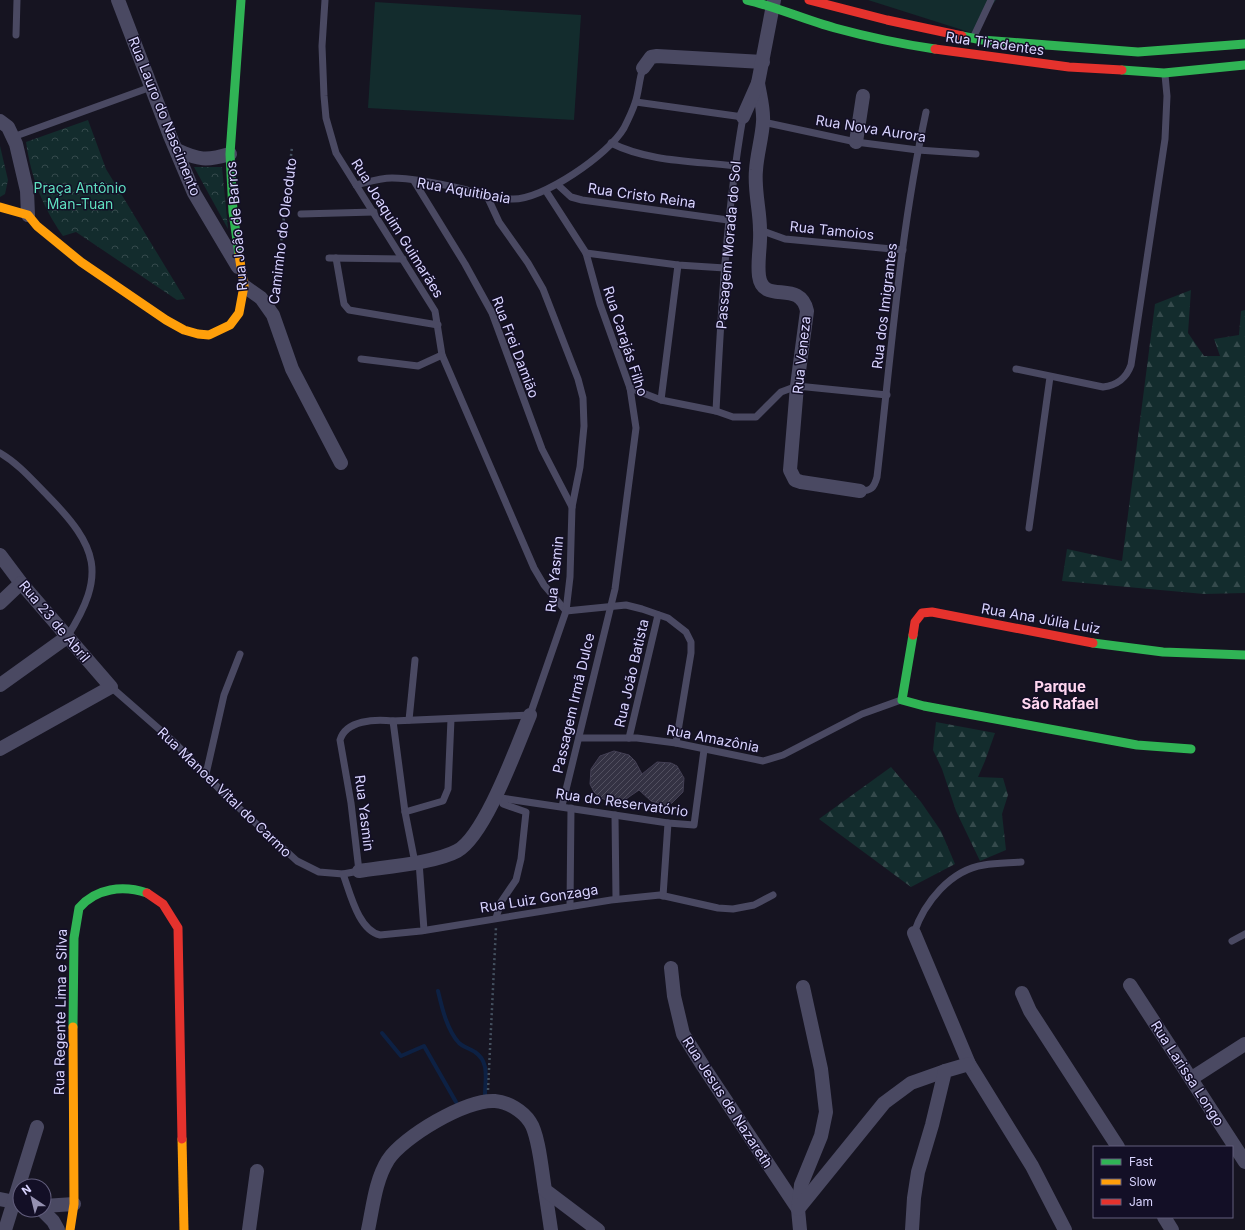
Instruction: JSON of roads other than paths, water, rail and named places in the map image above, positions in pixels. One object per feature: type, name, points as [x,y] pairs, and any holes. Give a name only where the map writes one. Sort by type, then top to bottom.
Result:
[{"type":"street","name":"Rua Lauro do Nascimento","points":[[118,0],[151,87],[194,192],[239,269]]},
{"type":"street","name":"Rua Joâo de Barros","points":[[28,215],[37,226],[81,262],[166,320],[184,330],[198,334],[209,334],[230,325],[239,313],[239,269],[233,212],[230,154],[241,0]]},
{"type":"street","name":"Rua Tiradentes","points":[[747,0],[774,3],[834,28],[896,43],[969,54],[1069,67],[1164,73],[1245,65]]},
{"type":"street","name":"Rua Tiradentes","points":[[809,0],[887,20],[973,38],[1034,45],[1138,52],[1245,44]]},
{"type":"street","name":"Passagem Morada do Sol","points":[[743,117],[758,83],[774,3]]},
{"type":"street","points":[[969,54],[973,38]]},
{"type":"street","name":"Rua Aquitibaia","points":[[643,68],[651,57],[657,56],[763,62]]},
{"type":"street","name":"Passagem Morada do Sol","points":[[758,83],[763,122],[756,172],[760,230]]},
{"type":"street","points":[[856,142],[863,96]]},
{"type":"street","points":[[0,121],[8,127],[14,137],[27,191],[28,215],[0,207]]},
{"type":"street","points":[[176,150],[197,159],[214,159],[230,154]]},
{"type":"street","name":"Rua Veneza","points":[[760,230],[759,277],[764,287],[774,292],[794,294],[805,302],[807,311],[797,386],[790,470],[792,475],[800,482],[860,491]]},
{"type":"street","name":"Camimho do Oleoduto","points":[[239,269],[273,315],[292,369],[341,463]]},
{"type":"street","name":"Rua 23 de Abril","points":[[0,555],[67,637],[111,687]]},
{"type":"street","points":[[0,603],[22,583]]},
{"type":"street","name":"Rua Ana Júlia Luiz","points":[[902,700],[915,622],[926,612],[1129,648],[1188,653],[1245,655]]},
{"type":"street","points":[[0,685],[67,637]]},
{"type":"street","points":[[0,750],[111,687]]},
{"type":"street","points":[[902,700],[924,706],[1083,735],[1137,744],[1191,749]]},
{"type":"street","name":"Rua Manoel Vital do Carmo","points":[[359,871],[417,862],[457,851],[468,843],[499,798],[530,715]]},
{"type":"street","name":"Rua Regente Lima e Silva","points":[[70,1230],[74,1204],[72,1058],[74,938],[76,923],[79,907],[96,893],[117,887],[139,890],[157,899],[171,913],[178,928],[184,1230]]},
{"type":"street","points":[[914,933],[969,1064],[1032,1166],[1065,1230]]},
{"type":"street","name":"Rua Jesus de Nazareth","points":[[672,968],[674,996],[683,1034],[798,1209],[800,1230]]},
{"type":"street","name":"Rua Larissa Longo","points":[[1130,985],[1192,1078],[1245,1162]]},
{"type":"street","points":[[798,1209],[801,1184],[821,1136],[826,1112],[821,1069],[803,987]]},
{"type":"street","points":[[1022,993],[1030,1010],[1117,1146]]},
{"type":"street","points":[[1192,1078],[1245,1044]]},
{"type":"street","points":[[798,1209],[884,1103],[911,1083],[969,1064]]},
{"type":"street","points":[[912,1230],[914,1198],[918,1172],[932,1125],[945,1071]]},
{"type":"street","points":[[368,1230],[379,1179],[389,1159],[405,1143],[420,1132],[473,1104],[495,1101],[516,1108],[530,1122],[535,1137],[551,1230]]},
{"type":"street","points":[[5,1230],[11,1201],[37,1127]]},
{"type":"street","points":[[249,1230],[257,1171]]},
{"type":"street","points":[[545,1190],[598,1230]]},
{"type":"street","points":[[52,1205],[74,1204]]},
{"type":"street","points":[[51,1218],[54,1221],[58,1230]]},
{"type":"street","points":[[1165,1218],[1172,1230]]},
{"type":"lane","points":[[16,35],[17,0]]},
{"type":"lane","name":"Rua Joaquim Guimarães","points":[[325,0],[322,46],[326,118],[336,153],[435,311],[442,355],[534,568],[544,585],[566,611]]},
{"type":"lane","points":[[973,38],[991,0]]},
{"type":"lane","name":"Rua Aquitibaia","points":[[356,185],[392,178],[450,186],[487,196],[512,200],[531,197],[546,191],[558,185],[612,143],[623,129],[636,102],[643,68]]},
{"type":"lane","points":[[1016,369],[1103,387],[1112,385],[1122,380],[1128,373],[1131,365],[1165,139],[1167,96],[1164,73]]},
{"type":"lane","points":[[14,137],[151,87]]},
{"type":"lane","points":[[636,102],[743,117]]},
{"type":"lane","name":"Rua dos Imigrantes","points":[[860,491],[867,491],[875,485],[887,395],[903,250],[918,150],[926,112]]},
{"type":"lane","name":"Passagem Morada do Sol","points":[[716,411],[728,220],[734,166],[743,117]]},
{"type":"lane","name":"Rua Nova Aurora","points":[[763,122],[856,142],[918,150],[976,154]]},
{"type":"lane","points":[[612,143],[630,152],[647,156],[734,166]]},
{"type":"lane","name":"Rua Frei Damião","points":[[414,181],[465,264],[492,313],[542,449],[572,507]]},
{"type":"lane","name":"Rua Cristo Reina","points":[[558,185],[571,198],[728,220]]},
{"type":"lane","name":"Rua Carajás Filho","points":[[546,191],[586,253],[600,304],[630,388],[636,428],[615,588],[610,606]]},
{"type":"lane","name":"Rua Yasmin","points":[[359,871],[351,803],[340,740],[342,733],[347,728],[355,724],[380,719],[393,721],[530,715],[566,611],[570,577],[572,507],[580,467],[584,426],[583,398],[578,379],[543,289],[528,263],[498,222],[487,196]]},
{"type":"lane","points":[[301,214],[374,212]]},
{"type":"lane","name":"Rua Tamoios","points":[[760,230],[785,239],[903,250]]},
{"type":"lane","points":[[586,253],[678,265],[725,268]]},
{"type":"lane","points":[[403,259],[332,258],[344,304],[349,310],[438,325]]},
{"type":"lane","points":[[661,400],[678,265]]},
{"type":"lane","points":[[361,359],[418,366],[442,355]]},
{"type":"lane","points":[[1029,528],[1050,377]]},
{"type":"lane","points":[[630,388],[661,400],[733,416],[756,417],[781,392],[797,386],[887,395]]},
{"type":"lane","points":[[0,453],[25,472],[57,505],[76,527],[88,546],[93,562],[93,576],[85,605],[67,637]]},
{"type":"lane","points":[[566,611],[626,605],[658,614],[680,626],[690,637],[691,653],[676,743]]},
{"type":"lane","name":"Passagem Irmã Dulce","points":[[562,806],[610,606]]},
{"type":"lane","name":"Rua João Batista","points":[[629,738],[658,614]]},
{"type":"lane","points":[[206,774],[224,696],[240,654]]},
{"type":"lane","points":[[409,720],[415,660]]},
{"type":"lane","name":"Rua Manoel Vital do Carmo","points":[[111,687],[175,743],[246,815],[297,860],[319,872],[343,874],[359,871]]},
{"type":"lane","name":"Rua Amazônia","points":[[578,738],[629,738],[676,743],[763,761],[783,756],[862,714],[902,700]]},
{"type":"lane","points":[[405,812],[443,801],[448,789],[451,719]]},
{"type":"lane","points":[[393,721],[405,812],[417,862],[424,930]]},
{"type":"lane","name":"Rua do Reservatório","points":[[499,798],[562,806],[668,823],[694,825],[704,750]]},
{"type":"lane","points":[[496,918],[502,902],[516,880],[525,836],[526,812],[503,804],[499,798]]},
{"type":"lane","points":[[570,906],[571,808]]},
{"type":"lane","points":[[615,815],[616,899]]},
{"type":"lane","points":[[663,896],[668,823]]},
{"type":"lane","points":[[914,933],[919,919],[933,898],[963,872],[983,865],[1021,862]]},
{"type":"lane","name":"Rua Luiz Gonzaga","points":[[343,874],[362,921],[373,933],[387,935],[616,899],[663,896],[718,908],[733,909],[754,905],[773,895]]},
{"type":"lane","points":[[1232,941],[1245,934]]},
{"type":"waterway","points":[[438,991],[451,1032],[459,1043],[475,1052],[483,1061],[486,1071],[485,1095]]},
{"type":"waterway","points":[[382,1033],[401,1056],[424,1046],[456,1102]]},
{"type":"district","name":"Parque São Rafael","points":[[1060,694]]},
{"type":"park label","name":"Praça Antônio Man-Tuan","points":[[80,196]]}]
